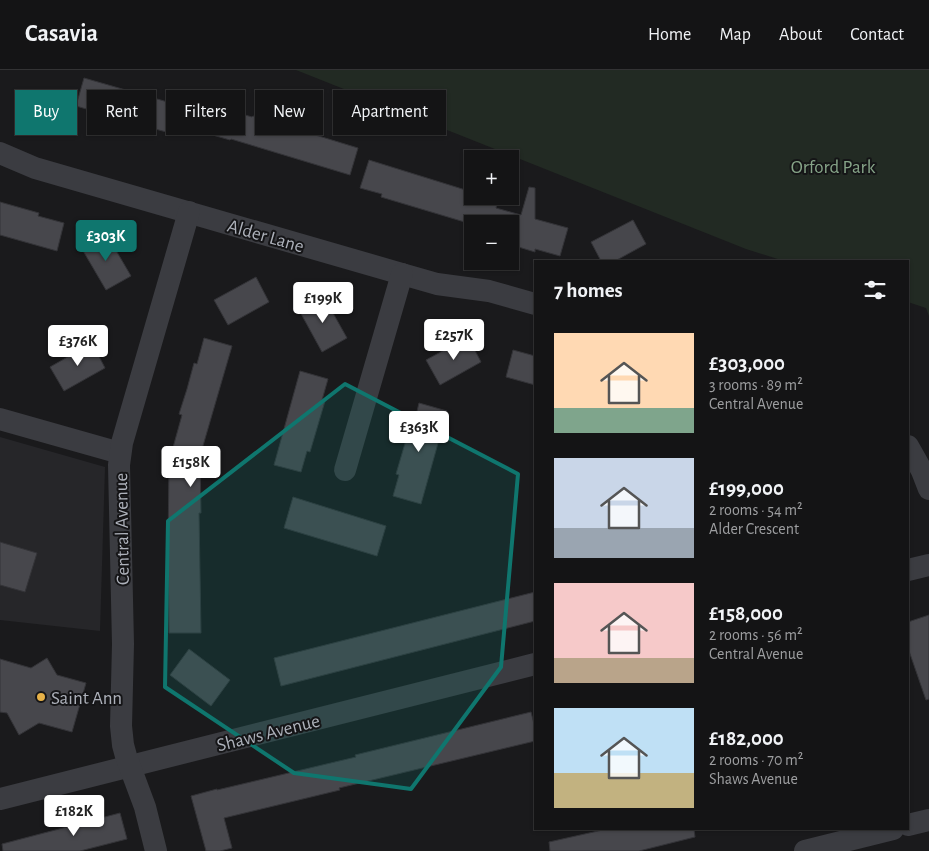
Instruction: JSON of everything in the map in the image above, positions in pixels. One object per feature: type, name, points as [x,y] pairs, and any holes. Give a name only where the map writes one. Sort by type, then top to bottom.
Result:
[{"type":"street","name":"Alder Lane","points":[[0,153],[35,168],[437,284],[489,291],[534,304]]},
{"type":"street","name":"Central Avenue","points":[[156,851],[145,807],[123,746],[121,726],[122,644],[119,465],[122,443],[189,212]]},
{"type":"street","points":[[345,470],[402,274]]},
{"type":"street","points":[[0,419],[120,454]]},
{"type":"street","points":[[909,448],[922,471],[929,489]]},
{"type":"street","points":[[909,570],[929,564]]},
{"type":"street","name":"Shaws Avenue","points":[[0,799],[534,664]]},
{"type":"street","points":[[909,825],[929,820]]},
{"type":"street","points":[[805,851],[889,830]]},
{"type":"highlighted area","points":[[345,384],[518,474],[501,667],[411,789],[294,773],[165,687],[168,521]]},
{"type":"shaded area","points":[[0,437],[105,467],[100,631],[0,620]]},
{"type":"green space","name":"Orford Park","points":[[296,70],[929,70],[929,316],[926,308],[909,302],[909,260],[781,260],[746,249],[519,159],[519,150],[497,150],[446,130],[446,90],[346,90]]},
{"type":"building","points":[[84,78],[126,90],[87,90],[87,109],[77,106]]},
{"type":"building","points":[[156,99],[166,102],[166,132],[156,129]]},
{"type":"building","points":[[245,115],[255,117],[255,135],[315,135],[358,148],[350,175],[213,135],[245,135]]},
{"type":"building","points":[[369,160],[464,190],[464,205],[497,205],[496,208],[521,215],[529,187],[535,188],[535,219],[568,228],[560,256],[535,249],[535,252],[519,247],[519,215],[464,215],[464,222],[381,197],[382,194],[360,188]]},
{"type":"building","points":[[0,202],[39,213],[38,216],[64,223],[57,251],[0,235]]},
{"type":"building","points":[[633,220],[646,244],[617,260],[600,260],[591,242]]},
{"type":"building","points":[[107,235],[131,276],[106,290],[82,249]]},
{"type":"building","points":[[256,277],[269,302],[228,325],[214,300]]},
{"type":"building","points":[[324,297],[347,338],[322,352],[299,310]]},
{"type":"building","points":[[468,337],[481,362],[440,385],[426,360]]},
{"type":"building","points":[[204,338],[232,346],[200,456],[201,633],[169,633],[169,462],[182,415],[179,414],[194,363],[197,364]]},
{"type":"building","points":[[92,343],[105,368],[64,391],[50,367]]},
{"type":"building","points":[[513,350],[534,356],[534,385],[506,377]]},
{"type":"building","points":[[300,371],[328,379],[322,400],[325,401],[310,452],[307,451],[301,472],[274,465]]},
{"type":"building","points":[[419,403],[447,411],[421,504],[393,496],[399,475],[396,474],[411,423],[414,424]]},
{"type":"building","points":[[293,497],[386,526],[377,556],[284,528]]},
{"type":"building","points":[[0,542],[37,553],[25,592],[0,585]]},
{"type":"building","points":[[534,592],[534,621],[281,686],[274,658]]},
{"type":"building","points":[[929,615],[929,699],[926,700],[909,651],[909,622]]},
{"type":"building","points":[[189,649],[230,680],[211,706],[170,675]]},
{"type":"building","name":"Saint Ann","points":[[47,658],[57,675],[86,683],[72,732],[39,723],[19,735],[7,713],[0,712],[0,659],[31,668]]},
{"type":"building","points":[[531,712],[534,724],[534,741],[224,818],[232,848],[220,851],[206,851],[191,796],[356,757],[355,755]]},
{"type":"building","points":[[120,813],[127,839],[80,851],[3,851],[2,844]]},
{"type":"building","points":[[603,830],[694,830],[695,837],[639,851],[550,851],[549,842]]},
{"type":"place","name":"Saint Ann","points":[[41,697]]}]
